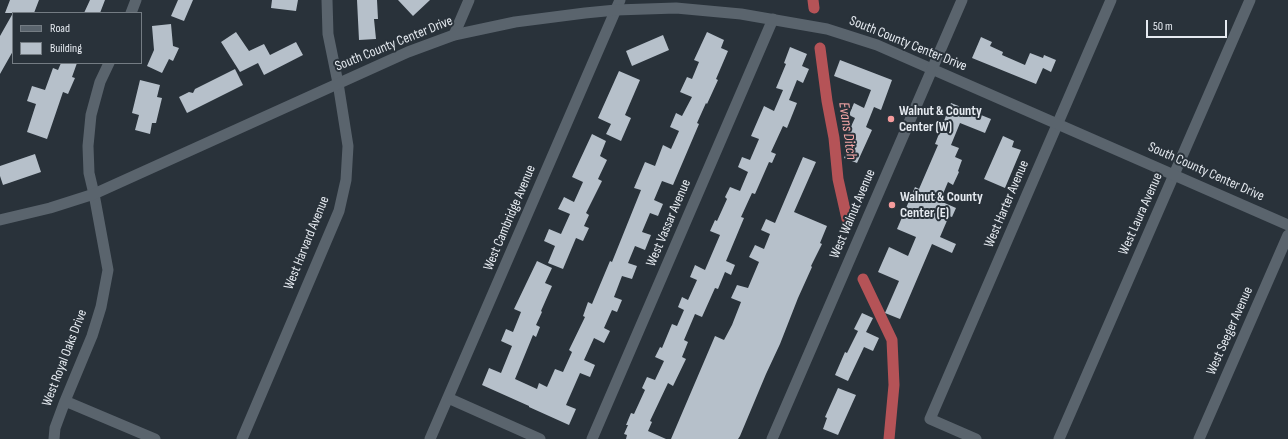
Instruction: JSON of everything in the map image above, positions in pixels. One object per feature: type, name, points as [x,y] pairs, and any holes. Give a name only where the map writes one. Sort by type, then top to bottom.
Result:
[{"type":"street","points":[[131,12],[136,0]]},
{"type":"street","name":"West Harvard Avenue","points":[[242,439],[339,211],[346,180],[348,146],[338,83],[328,34],[327,0]]},
{"type":"street","points":[[454,35],[469,0]]},
{"type":"street","name":"West Walnut Avenue","points":[[772,439],[962,0]]},
{"type":"street","name":"West Harter Avenue","points":[[976,439],[930,419],[1111,0]]},
{"type":"street","name":"West Laura Avenue","points":[[1059,439],[1250,0]]},
{"type":"street","name":"South County Center Drive","points":[[0,220],[50,208],[94,194],[408,52],[454,35],[515,22],[618,5],[676,8],[741,14],[827,29],[877,45],[1288,224]]},
{"type":"street","name":"West Cambridge Avenue","points":[[430,439],[618,5]]},
{"type":"street","name":"West Vassar Avenue","points":[[592,439],[773,19]]},
{"type":"street","name":"West Royal Oaks Drive","points":[[54,439],[55,428],[65,400],[92,336],[101,307],[108,270],[89,173],[88,146],[90,115],[100,82],[109,64]]},
{"type":"street","name":"West Seeger Avenue","points":[[1199,439],[1288,235]]},
{"type":"street","points":[[448,398],[540,439]]},
{"type":"street","points":[[65,400],[155,439]]},
{"type":"building","points":[[10,0],[39,0],[34,12],[5,13]]},
{"type":"building","points":[[90,0],[105,0],[100,12],[84,12]]},
{"type":"building","points":[[178,0],[193,0],[184,21],[171,16]]},
{"type":"building","points":[[272,0],[298,0],[296,11],[271,8]]},
{"type":"building","points":[[357,0],[377,0],[378,19],[374,19],[376,39],[359,40]]},
{"type":"building","points":[[398,0],[430,0],[413,16]]},
{"type":"building","points":[[12,15],[12,53],[0,74],[0,36]]},
{"type":"building","points":[[171,24],[173,46],[179,48],[173,61],[169,59],[162,73],[147,66],[154,50],[152,26]]},
{"type":"building","points":[[236,32],[249,51],[264,44],[270,55],[296,42],[303,55],[264,75],[258,63],[240,72],[221,42]]},
{"type":"building","points":[[707,32],[724,40],[721,48],[728,51],[716,79],[718,80],[697,123],[699,124],[673,185],[662,181],[654,200],[663,204],[658,216],[650,213],[642,232],[651,235],[645,250],[635,246],[628,263],[637,266],[632,279],[622,276],[614,297],[622,300],[617,312],[612,310],[604,328],[610,331],[604,343],[594,338],[584,360],[595,365],[590,377],[580,373],[566,405],[576,409],[569,425],[482,385],[489,368],[501,373],[512,346],[501,341],[506,329],[513,332],[521,312],[514,309],[537,261],[552,268],[545,283],[552,286],[536,325],[540,327],[536,337],[533,335],[515,379],[537,389],[539,383],[547,387],[555,369],[563,372],[572,352],[569,350],[585,317],[583,316],[588,302],[592,304],[610,261],[612,262],[641,190],[634,188],[645,162],[655,166],[663,145],[671,149],[679,131],[670,127],[676,113],[682,116],[692,97],[680,92],[687,77],[692,79],[699,62],[694,60]]},
{"type":"building","points":[[663,35],[669,50],[632,66],[626,51]]},
{"type":"building","points":[[981,37],[992,42],[990,46],[1003,52],[1002,55],[1025,65],[1030,53],[1043,58],[1044,55],[1056,60],[1051,72],[1043,68],[1036,84],[972,58]]},
{"type":"building","points":[[790,47],[807,54],[802,66],[809,69],[803,83],[797,80],[789,100],[797,103],[787,128],[783,126],[771,152],[776,154],[772,163],[769,162],[755,194],[752,193],[741,217],[744,218],[726,261],[735,265],[731,275],[725,272],[718,289],[715,288],[702,317],[695,314],[684,340],[688,342],[682,357],[686,359],[673,386],[668,383],[650,421],[652,422],[648,431],[666,439],[626,439],[627,435],[624,434],[628,425],[626,425],[631,413],[634,414],[645,390],[642,388],[647,377],[655,380],[664,361],[655,357],[660,347],[662,348],[672,324],[677,326],[684,310],[678,307],[682,297],[688,300],[697,280],[690,277],[695,265],[705,270],[720,235],[710,231],[715,220],[717,221],[727,199],[725,197],[730,187],[740,191],[748,172],[738,167],[742,157],[750,160],[759,139],[751,136],[764,106],[774,111],[783,90],[776,88],[786,64],[784,63]]},
{"type":"building","points":[[840,60],[892,80],[881,110],[874,107],[866,127],[872,130],[857,163],[844,158],[853,137],[847,135],[855,118],[849,115],[854,103],[864,108],[871,90],[834,76]]},
{"type":"building","points":[[61,64],[77,64],[72,77],[75,78],[68,94],[63,92],[47,139],[27,132],[36,104],[27,101],[32,86],[45,90],[53,68],[58,70]]},
{"type":"building","points":[[235,69],[243,85],[187,113],[179,97],[189,92],[193,93],[195,89]]},
{"type":"building","points":[[619,71],[640,80],[625,115],[631,118],[621,141],[606,134],[611,124],[598,118]]},
{"type":"building","points":[[140,80],[160,85],[157,97],[162,98],[156,123],[152,123],[150,134],[135,130],[139,115],[132,113]]},
{"type":"building","points":[[951,103],[991,119],[985,133],[960,123],[951,145],[959,148],[955,157],[962,160],[958,171],[959,172],[953,185],[948,182],[940,201],[956,208],[952,217],[949,216],[940,237],[956,244],[952,253],[932,244],[900,319],[885,313],[899,281],[878,272],[889,247],[908,256],[916,237],[897,229],[915,187],[919,189],[938,145],[935,144]]},
{"type":"building","points":[[592,134],[606,141],[600,156],[607,160],[598,179],[602,181],[586,213],[589,215],[584,226],[589,228],[583,241],[576,238],[563,269],[548,263],[555,246],[544,241],[549,229],[561,234],[570,214],[558,209],[564,197],[574,202],[583,182],[572,177]]},
{"type":"building","points":[[1003,136],[1014,141],[1012,147],[1021,150],[1005,188],[984,179]]},
{"type":"building","points":[[35,154],[41,172],[3,185],[0,176],[0,166]]},
{"type":"building","points":[[803,157],[816,162],[794,212],[827,226],[820,243],[822,244],[811,266],[812,267],[780,344],[740,436],[738,439],[671,439],[715,336],[724,340],[732,325],[741,302],[731,298],[737,285],[748,288],[759,262],[749,257],[755,245],[764,249],[770,234],[761,230],[766,219],[775,223]]},
{"type":"building","points":[[862,313],[873,318],[866,332],[879,338],[873,351],[864,347],[848,381],[835,375],[845,352],[847,353],[858,331],[854,329]]},
{"type":"building","points":[[838,388],[856,395],[838,435],[823,429],[827,418],[825,417]]},
{"type":"waterway","name":"Evans Ditch","points":[[813,0],[814,8]]},
{"type":"waterway","name":"Evans Ditch","points":[[820,48],[827,101],[834,138],[838,179],[847,219]]},
{"type":"waterway","name":"Evans Ditch","points":[[863,279],[892,340],[894,385],[889,439]]},
{"type":"place","name":"Walnut & County Center (W)","points":[[891,119]]},
{"type":"place","name":"Walnut & County Center (E)","points":[[892,205]]}]
